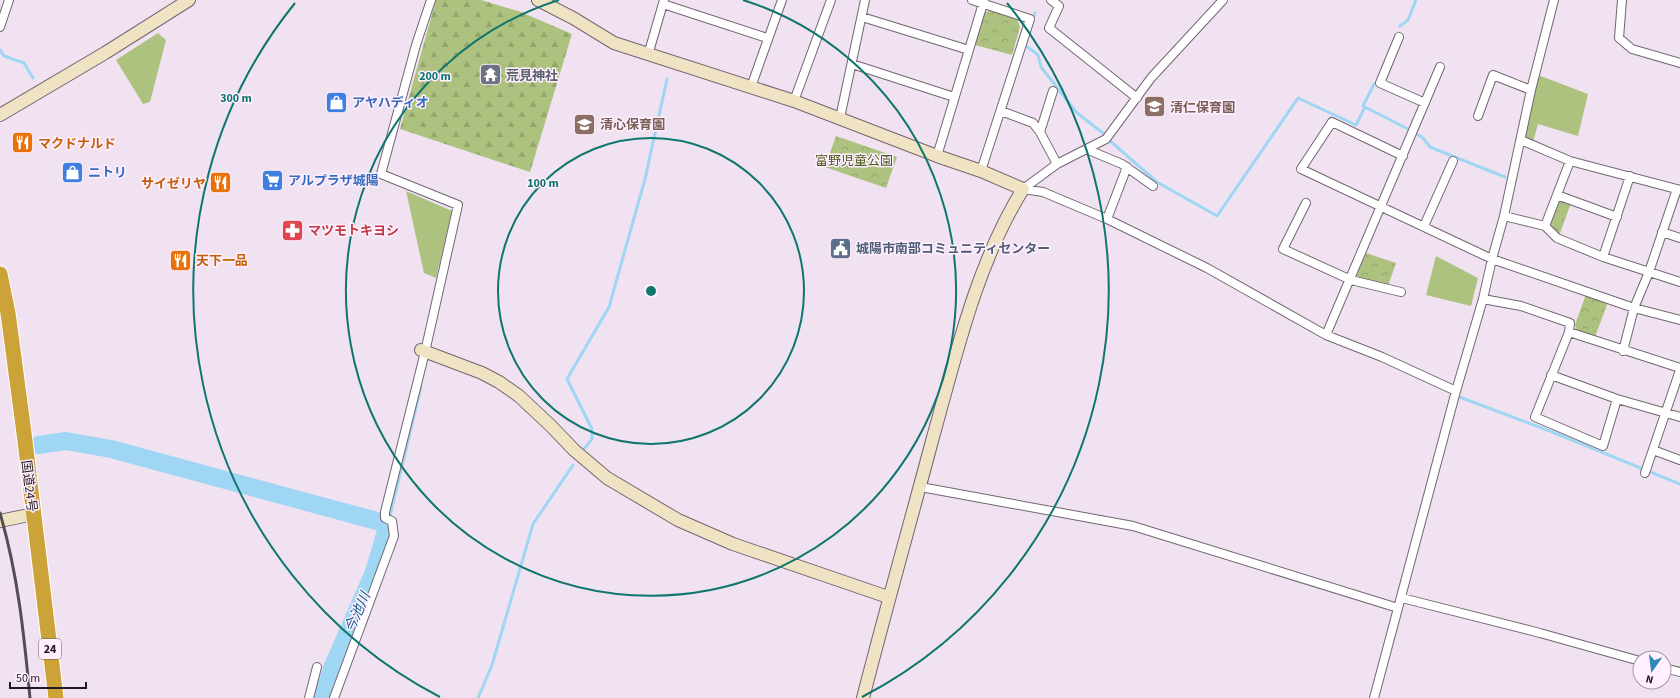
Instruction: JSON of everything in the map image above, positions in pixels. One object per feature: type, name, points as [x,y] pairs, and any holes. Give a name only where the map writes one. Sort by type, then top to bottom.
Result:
[{"type":"highway","name":"国道24号","points":[[0,275],[8,313],[56,698]]},
{"type":"street","points":[[0,27],[9,0]]},
{"type":"street","points":[[0,115],[105,53],[189,0]]},
{"type":"street","points":[[334,698],[394,536],[389,519],[385,512],[458,205],[381,174],[416,45],[431,0]]},
{"type":"street","points":[[538,0],[573,18],[614,43],[794,101],[1023,188],[1043,192],[1107,219],[1207,268],[1326,336],[1382,357],[1456,391]]},
{"type":"street","points":[[751,87],[767,38],[782,0]]},
{"type":"street","points":[[794,101],[831,0]]},
{"type":"street","points":[[840,118],[865,0]]},
{"type":"street","points":[[972,0],[984,2],[1030,19],[981,171]]},
{"type":"street","points":[[1051,0],[1059,6],[1050,28],[1137,98]]},
{"type":"street","points":[[863,698],[888,598],[958,346],[987,259],[1012,206],[1023,188],[1057,164],[1106,139],[1151,78],[1222,0]]},
{"type":"street","points":[[1374,698],[1402,598],[1456,391],[1483,299],[1504,216],[1531,90],[1554,0]]},
{"type":"street","points":[[1622,0],[1619,38],[1632,50],[1680,63]]},
{"type":"street","points":[[648,55],[663,2],[767,38]]},
{"type":"street","points":[[937,156],[984,2]]},
{"type":"street","points":[[862,17],[969,50]]},
{"type":"street","points":[[1399,36],[1380,83],[1425,103]]},
{"type":"street","points":[[852,64],[954,97]]},
{"type":"street","points":[[1326,336],[1382,207],[1440,67]]},
{"type":"street","points":[[1478,116],[1494,75],[1531,90]]},
{"type":"street","points":[[1040,132],[1053,91]]},
{"type":"street","points":[[1001,111],[1033,123],[1040,132],[1057,164]]},
{"type":"street","points":[[1403,156],[1332,122],[1301,169],[1492,259],[1634,308],[1680,320]]},
{"type":"street","points":[[1521,140],[1570,160],[1678,189],[1634,308],[1622,350]]},
{"type":"street","points":[[1086,149],[1122,164],[1153,186]]},
{"type":"street","points":[[1545,226],[1570,160]]},
{"type":"street","points":[[1424,226],[1453,161]]},
{"type":"street","points":[[1107,219],[1127,167]]},
{"type":"street","points":[[1602,257],[1630,176]]},
{"type":"street","points":[[1557,195],[1617,217]]},
{"type":"street","points":[[1306,203],[1283,249],[1351,280],[1401,292]]},
{"type":"street","points":[[1504,216],[1545,226],[1557,238],[1602,257],[1680,282]]},
{"type":"street","points":[[1662,232],[1680,238]]},
{"type":"street","points":[[1483,299],[1521,306],[1570,323],[1569,332],[1535,417],[1602,446],[1617,399]]},
{"type":"street","points":[[1569,332],[1680,369],[1645,471]]},
{"type":"street","points":[[423,351],[482,373],[499,382],[519,396],[574,450],[607,478],[678,520],[733,544],[888,598]]},
{"type":"street","points":[[1551,374],[1617,399],[1680,417]]},
{"type":"street","points":[[1653,450],[1680,460]]},
{"type":"street","points":[[920,485],[926,488],[1133,526],[1398,608]]},
{"type":"street","points":[[0,521],[34,514]]},
{"type":"street","points":[[1402,598],[1540,633],[1632,659]]},
{"type":"street","points":[[309,698],[317,667]]},
{"type":"green space","points":[[436,0],[481,0],[521,12],[572,34],[530,172],[400,129]]},
{"type":"green space","points":[[991,10],[1017,19],[1020,27],[1012,55],[975,45],[984,13]]},
{"type":"green space","points":[[158,33],[166,40],[150,102],[143,104],[116,60]]},
{"type":"green space","points":[[1538,75],[1588,94],[1578,136],[1538,124],[1533,142],[1525,140]]},
{"type":"green space","name":"富野児童公園","points":[[836,136],[897,157],[886,188],[825,167]]},
{"type":"green space","points":[[406,191],[452,211],[436,278],[424,273]]},
{"type":"green space","points":[[1558,198],[1571,203],[1559,236],[1549,224]]},
{"type":"green space","points":[[1366,253],[1396,263],[1388,286],[1356,277]]},
{"type":"green space","points":[[1436,256],[1478,278],[1471,306],[1426,295]]},
{"type":"green space","points":[[1586,294],[1608,302],[1595,337],[1577,331],[1575,325]]},
{"type":"waterway","points":[[1400,26],[1408,20],[1416,0]]},
{"type":"waterway","points":[[1032,21],[1035,13]]},
{"type":"waterway","points":[[1026,42],[1025,45],[1038,55],[1041,67],[1077,113],[1103,133]]},
{"type":"waterway","points":[[0,50],[4,56],[24,63],[33,78]]},
{"type":"waterway","points":[[584,449],[592,439],[592,429],[567,379],[609,307],[645,179],[667,79]]},
{"type":"waterway","points":[[1374,84],[1363,106],[1408,129]]},
{"type":"waterway","points":[[1109,140],[1157,182],[1217,216],[1298,98],[1356,125],[1365,107]]},
{"type":"waterway","points":[[1416,134],[1422,137],[1430,147],[1505,177]]},
{"type":"waterway","points":[[388,524],[421,387]]},
{"type":"waterway","points":[[1457,396],[1555,433],[1680,484]]},
{"type":"waterway","name":"今池川","points":[[38,445],[66,441],[111,449],[388,524],[374,572],[333,666],[322,698]]},
{"type":"waterway","points":[[478,698],[492,665],[533,524],[573,465]]},
{"type":"railway","points":[[0,513],[16,582],[23,628],[30,698]]},
{"type":"place","name":"荒見神社","points":[[491,75]]},
{"type":"place","name":"アヤハディオ","points":[[336,102]]},
{"type":"place","name":"清仁保育園","points":[[1155,107]]},
{"type":"place","name":"清心保育園","points":[[584,124]]},
{"type":"place","name":"マクドナルド","points":[[22,143]]},
{"type":"place","name":"ニトリ","points":[[72,172]]},
{"type":"place","name":"アルプラザ城陽","points":[[272,180]]},
{"type":"place","name":"サイゼリヤ","points":[[221,183]]},
{"type":"place","name":"マツモトキヨシ","points":[[293,230]]},
{"type":"place","name":"城陽市南部コミュニティセンター","points":[[840,248]]},
{"type":"place","name":"天下一品","points":[[180,260]]}]
